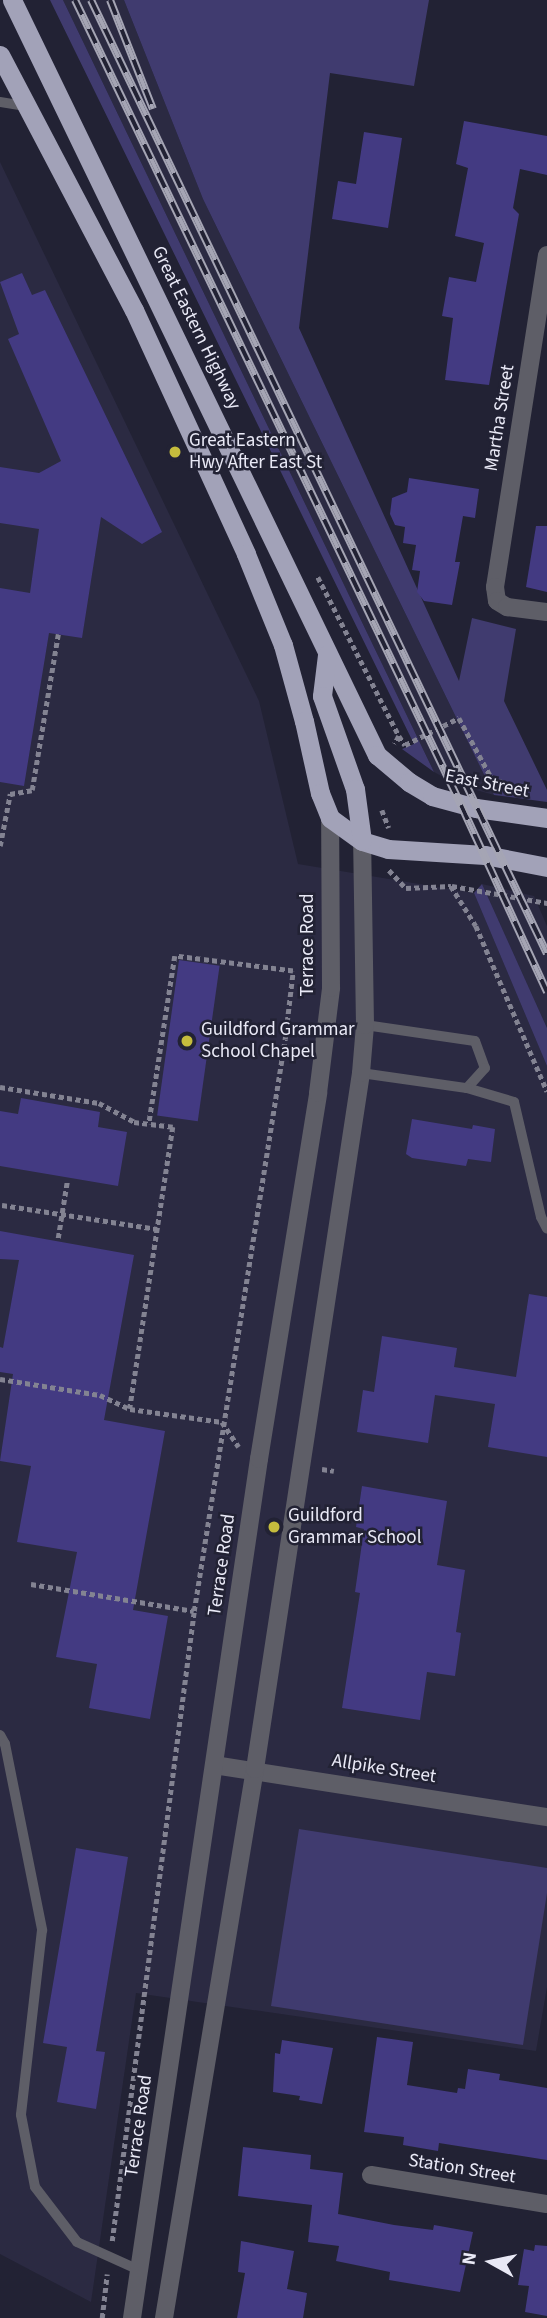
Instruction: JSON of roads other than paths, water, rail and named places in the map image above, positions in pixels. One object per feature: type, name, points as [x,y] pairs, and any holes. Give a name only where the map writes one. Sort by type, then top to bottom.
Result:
[{"type":"highway","name":"Great Eastern Highway","points":[[12,0],[327,654]]},
{"type":"highway","points":[[0,55],[134,310],[246,554],[287,657],[320,793],[330,818],[362,841],[396,850],[485,855],[547,867]]},
{"type":"highway","name":"East Street","points":[[327,654],[377,755],[409,782],[432,796],[461,805],[547,818]]},
{"type":"highway","points":[[327,654],[322,696],[355,789],[362,841]]},
{"type":"street","name":"Martha Street","points":[[547,255],[495,587],[497,601],[507,607],[547,612]]},
{"type":"street","name":"Terrace Road","points":[[132,2318],[259,1459],[316,1107],[329,1001],[330,818]]},
{"type":"street","points":[[164,2318],[255,1769],[299,1465],[361,1073],[365,1025],[362,841]]},
{"type":"street","name":"Allpike Street","points":[[214,1765],[255,1769],[547,1817]]},
{"type":"street","name":"Station Street","points":[[370,2175],[547,2204]]},
{"type":"lane","points":[[0,102],[26,106]]},
{"type":"lane","points":[[365,1025],[475,1041],[485,1068],[467,1088]]},
{"type":"lane","points":[[361,1073],[467,1088],[514,1102],[541,1217],[547,1229]]},
{"type":"lane","points":[[0,1735],[5,1744],[42,1930],[21,2115],[34,2187],[77,2242],[139,2270]]},
{"type":"railway","points":[[75,0],[461,805],[547,992]]},
{"type":"railway","points":[[91,0],[547,954]]},
{"type":"railway","points":[[110,0],[153,109]]},
{"type":"place","name":"Great Eastern Hwy After East St","points":[[175,452]]},
{"type":"place","name":"Guildford Grammar School Chapel","points":[[187,1041]]},
{"type":"place","name":"Guildford Grammar School","points":[[274,1527]]}]
